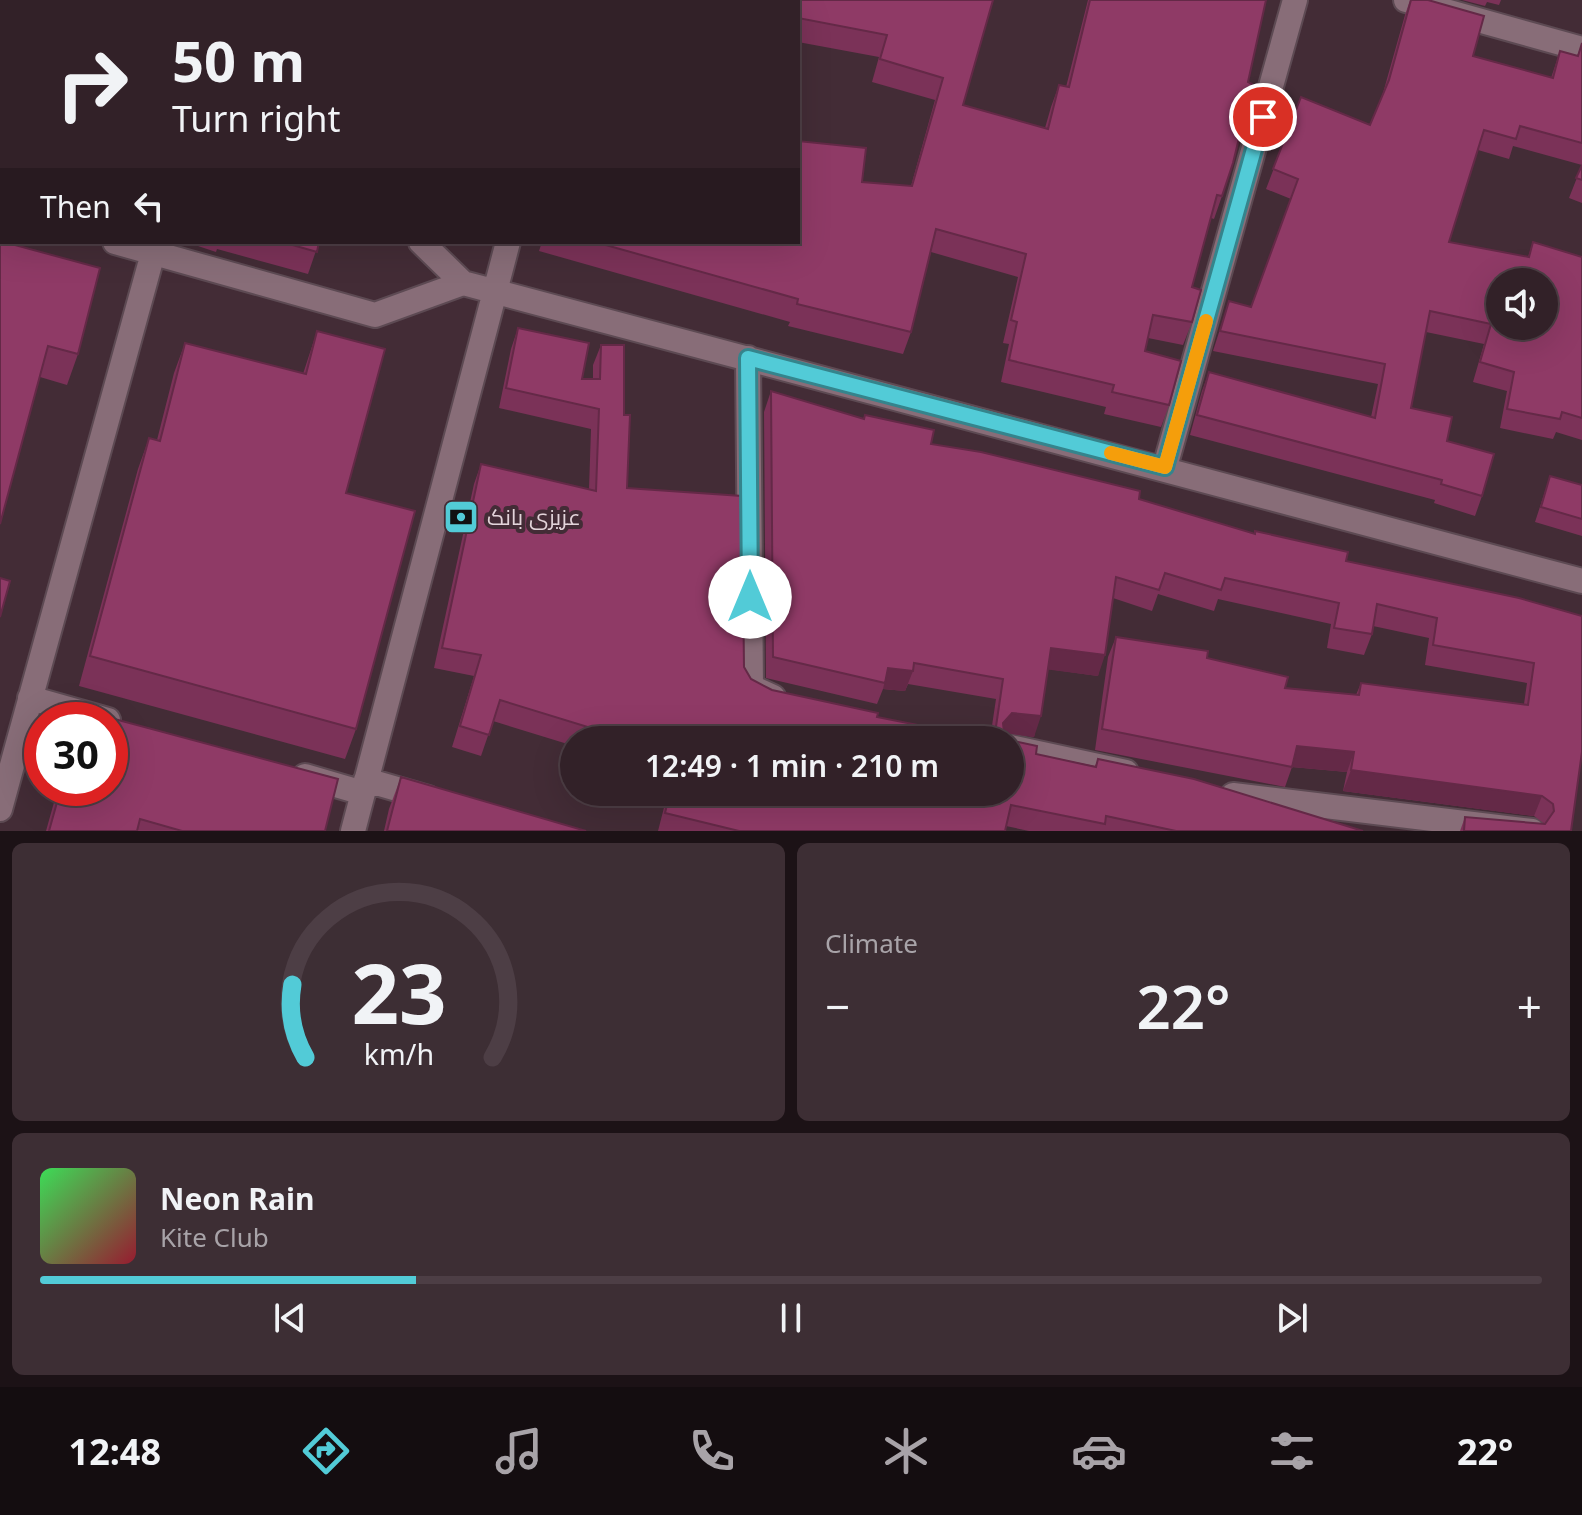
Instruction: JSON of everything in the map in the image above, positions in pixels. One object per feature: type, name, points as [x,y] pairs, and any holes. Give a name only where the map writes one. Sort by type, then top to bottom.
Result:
[{"type":"street","points":[[1165,467],[1295,0]]},
{"type":"street","points":[[1406,0],[1582,49]]},
{"type":"street","points":[[122,244],[375,315],[463,283]]},
{"type":"street","points":[[423,244],[463,283],[1165,467],[1582,581]]},
{"type":"street","points":[[353,831],[507,244]]},
{"type":"street","points":[[0,809],[153,253]]},
{"type":"street","points":[[748,358],[751,687],[768,696],[797,702]]},
{"type":"street","points":[[30,698],[44,702]]},
{"type":"street","points":[[1024,750],[1148,777]]},
{"type":"street","points":[[288,771],[456,806]]},
{"type":"street","points":[[1209,790],[1255,799],[1532,831]]},
{"type":"building","points":[[800,0],[993,0],[963,105],[1048,129],[1059,85],[1069,87],[1090,0],[1266,0],[1248,82],[1252,84],[1233,163],[1222,196],[1217,195],[1192,287],[1201,290],[1192,322],[1153,315],[1145,351],[1181,361],[1169,405],[1112,392],[1114,385],[1009,360],[1017,322],[1011,320],[1026,254],[936,229],[911,332],[797,304],[798,299],[602,244],[800,244],[800,141],[866,148],[862,182],[912,186],[943,78],[880,59],[887,35],[800,18]]},
{"type":"building","points":[[1411,0],[1428,0],[1484,16],[1473,56],[1553,78],[1560,51],[1578,56],[1582,43],[1582,143],[1520,126],[1516,139],[1484,130],[1449,242],[1529,257],[1533,242],[1582,257],[1582,418],[1562,412],[1560,419],[1507,409],[1514,372],[1480,362],[1486,340],[1558,340],[1558,268],[1486,268],[1486,323],[1430,311],[1411,408],[1452,417],[1447,441],[1494,454],[1482,496],[1441,484],[1442,480],[1197,415],[1209,372],[1375,418],[1385,364],[1220,331],[1229,301],[1251,307],[1298,179],[1273,169],[1301,97],[1370,125],[1389,80]]},
{"type":"building","points":[[1582,165],[1582,180],[1576,178]]},
{"type":"building","points":[[0,244],[11,244],[100,268],[78,354],[48,346],[0,524]]},
{"type":"building","points":[[289,244],[319,244],[317,252]]},
{"type":"building","points":[[518,328],[589,343],[582,379],[600,379],[601,345],[624,345],[624,415],[630,415],[627,488],[742,496],[744,667],[751,679],[772,690],[923,726],[584,726],[500,700],[489,735],[460,726],[481,655],[442,648],[481,464],[596,491],[599,409],[506,388]]},
{"type":"building","points":[[317,331],[385,349],[346,493],[415,511],[356,729],[90,656],[149,438],[160,441],[185,343],[306,374]]},
{"type":"building","points":[[771,391],[864,419],[865,415],[934,430],[931,444],[981,452],[1140,491],[1139,499],[1255,534],[1255,531],[1348,552],[1346,561],[1519,598],[1582,616],[1582,752],[1571,831],[1464,831],[1465,817],[1545,824],[1554,811],[1553,804],[1542,796],[1351,770],[1354,752],[1297,746],[1292,767],[1102,729],[1116,637],[1208,651],[1207,658],[1288,677],[1285,688],[1359,695],[1361,683],[1528,705],[1534,663],[1433,645],[1437,618],[1377,604],[1372,634],[1334,628],[1339,603],[1225,578],[1221,590],[1165,573],[1159,590],[1116,577],[1105,655],[1051,648],[1041,716],[1012,713],[1003,726],[996,726],[1003,679],[914,663],[913,671],[888,668],[885,683],[773,657]]},
{"type":"building","points":[[1550,476],[1582,485],[1582,519],[1541,507]]},
{"type":"building","points":[[0,578],[10,581],[0,617]]},
{"type":"building","points":[[128,723],[338,779],[325,831],[182,831],[140,819],[137,831],[49,831],[56,806],[128,806]]},
{"type":"building","points":[[1024,743],[1037,746],[1036,754],[1096,767],[1098,759],[1194,779],[1363,831],[1176,831],[1106,816],[1105,824],[1016,806],[1024,806]]},
{"type":"building","points":[[401,777],[586,831],[387,831]]},
{"type":"building","points":[[667,806],[1011,806],[1005,831],[739,831],[665,813]]},
{"type":"slow traffic","points":[[1111,453],[1165,467],[1206,321]]},
{"type":"place","name":"عزیزی بانک","points":[[461,517]]},
{"type":"route","points":[[750,597],[748,358],[1165,467],[1263,117]]}]
